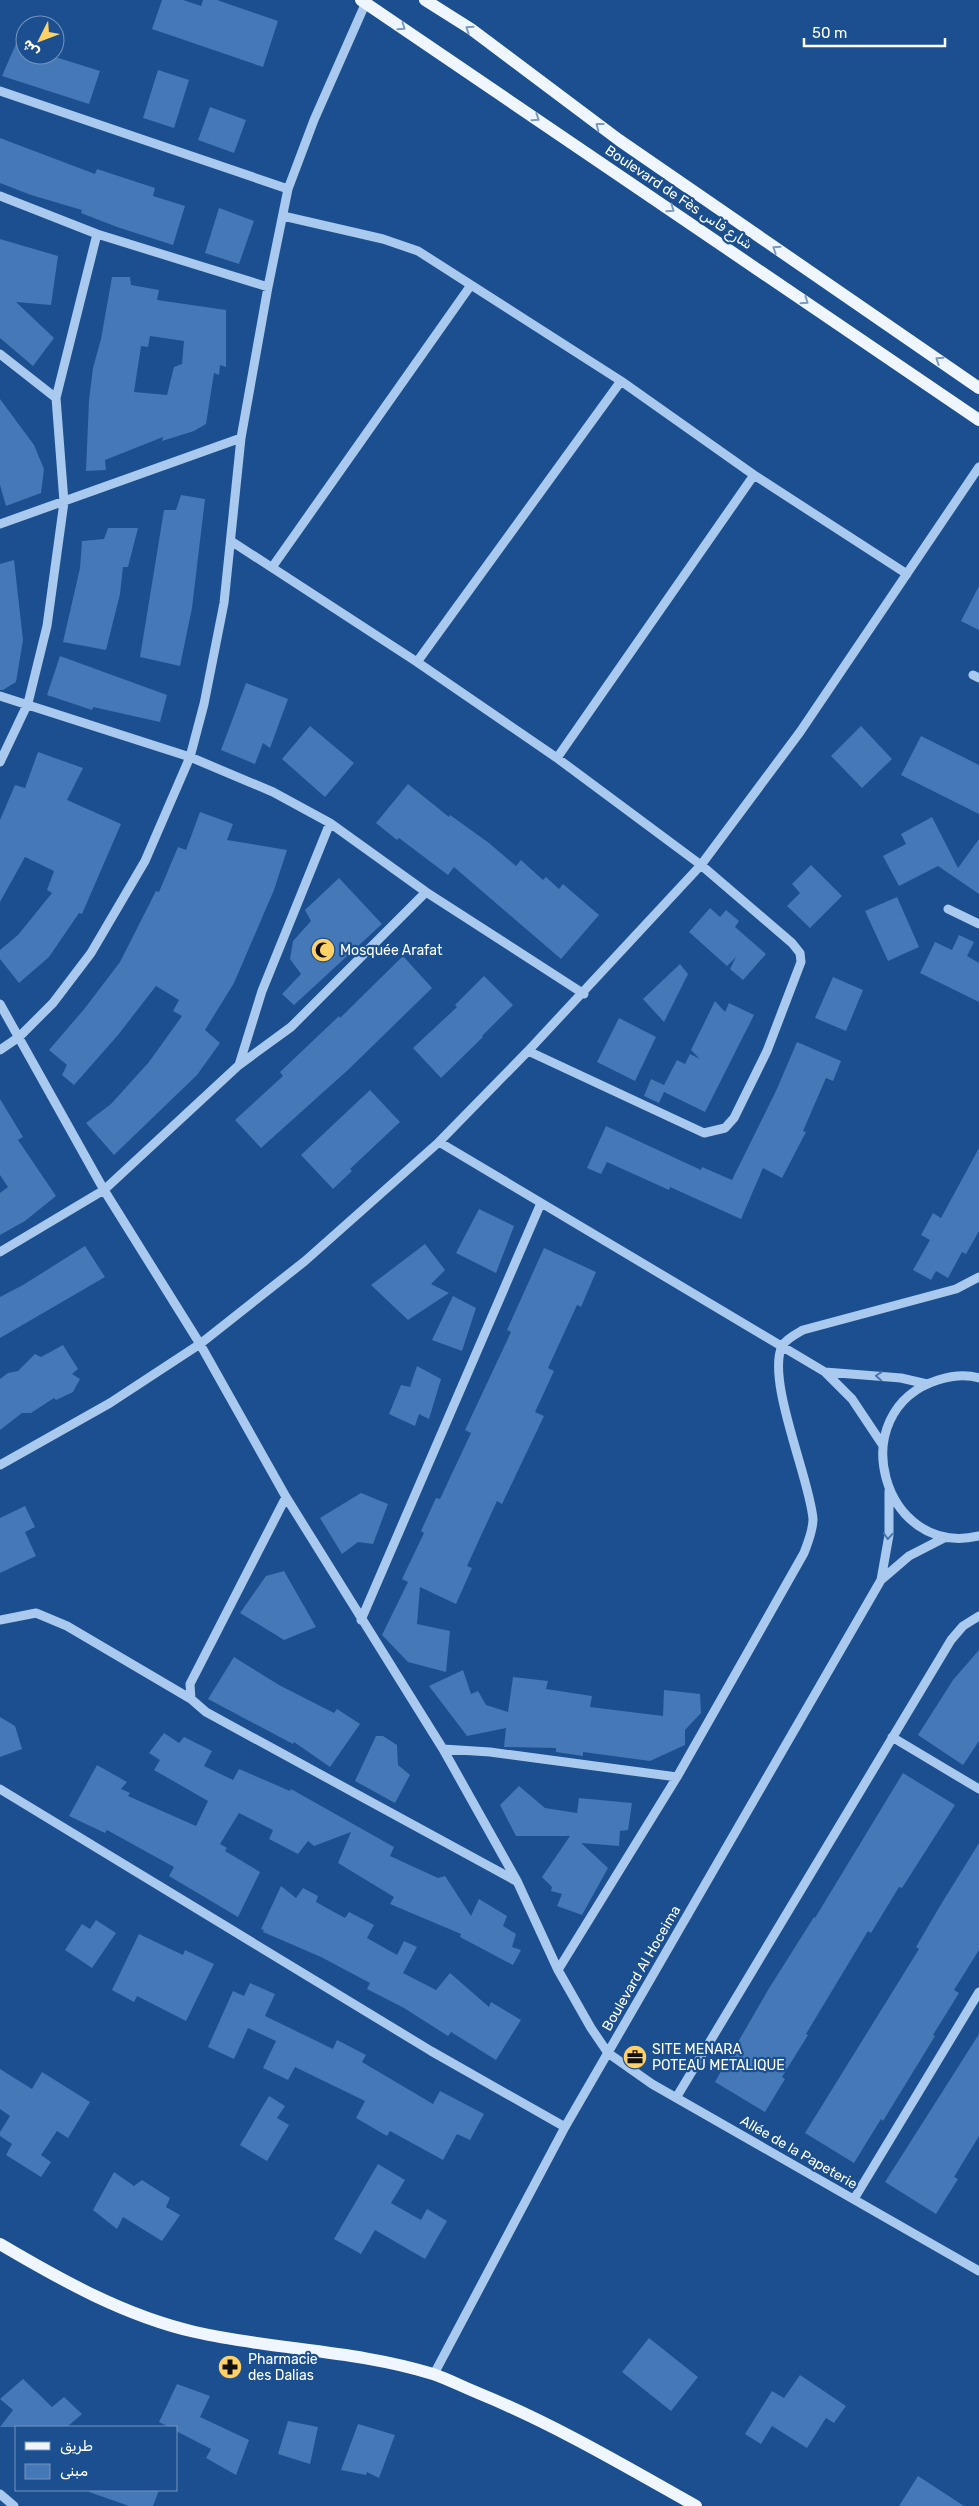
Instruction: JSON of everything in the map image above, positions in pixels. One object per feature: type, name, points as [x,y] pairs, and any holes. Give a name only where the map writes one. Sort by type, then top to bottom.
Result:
[{"type":"main road","name":"Boulevard de Fès شارع فاس","points":[[365,0],[979,420]]},
{"type":"main road","name":"Boulevard de Fès شارع فاس","points":[[424,0],[471,30],[627,146],[979,388]]},
{"type":"main road","points":[[0,2244],[49,2272],[114,2305],[194,2332],[283,2347],[358,2356],[434,2374],[541,2421],[696,2506]]},
{"type":"street","points":[[0,1050],[19,1037],[53,1003],[91,953],[145,861],[190,757],[204,704],[224,604],[241,438],[288,189],[314,120],[365,0]]},
{"type":"street","points":[[0,91],[288,189]]},
{"type":"street","points":[[0,196],[97,234],[268,287]]},
{"type":"street","points":[[282,216],[383,239],[418,251],[621,381],[754,475],[907,574]]},
{"type":"street","points":[[0,762],[28,704],[47,626],[64,502],[56,398],[97,234]]},
{"type":"street","points":[[273,566],[471,285]]},
{"type":"street","points":[[0,354],[56,398]]},
{"type":"street","points":[[417,662],[621,381]]},
{"type":"street","points":[[0,524],[241,438]]},
{"type":"street","points":[[0,1465],[110,1403],[200,1344],[305,1260],[439,1142],[528,1052],[584,994],[701,865],[800,732],[979,467]]},
{"type":"street","points":[[557,758],[754,475]]},
{"type":"street","points":[[231,541],[273,566],[557,758],[701,865],[792,943],[800,953],[800,962],[767,1050],[734,1118],[725,1128],[704,1133],[528,1052]]},
{"type":"street","points":[[0,696],[190,757],[273,792],[330,823],[426,892],[584,994]]},
{"type":"street","points":[[239,1065],[262,991],[330,823]]},
{"type":"street","points":[[0,1252],[104,1190],[239,1065],[291,1027],[426,892]]},
{"type":"street","points":[[948,909],[979,924]]},
{"type":"street","points":[[0,1004],[104,1190],[200,1344],[286,1497],[442,1749],[517,1881],[558,1970],[608,2053]]},
{"type":"street","points":[[439,1142],[825,1372],[852,1399],[882,1444]]},
{"type":"street","points":[[361,1620],[541,1203]]},
{"type":"street","points":[[558,1970],[677,1777],[804,1553],[811,1535],[813,1520],[781,1388],[778,1364],[782,1346],[793,1335],[803,1330],[956,1289],[979,1277]]},
{"type":"street","points":[[825,1372],[901,1378],[927,1384]]},
{"type":"street","points":[[977,1376],[949,1377],[927,1384],[905,1399],[890,1420],[882,1444],[882,1468],[888,1491],[902,1512],[922,1528],[946,1537],[970,1538],[979,1536]]},
{"type":"street","name":"Boulevard Al Hoceima","points":[[881,1580],[889,1536],[888,1491]]},
{"type":"street","points":[[191,1699],[190,1684],[286,1497]]},
{"type":"street","name":"Boulevard Al Hoceima","points":[[434,2374],[565,2127],[881,1580],[909,1556],[946,1537]]},
{"type":"street","points":[[0,1620],[36,1613],[67,1626],[191,1699],[206,1712],[517,1881]]},
{"type":"street","points":[[676,2098],[952,1640],[963,1626],[979,1616]]},
{"type":"street","points":[[892,1737],[979,1789]]},
{"type":"street","points":[[442,1749],[490,1752],[677,1777]]},
{"type":"street","points":[[0,1789],[431,2051],[565,2127]]},
{"type":"street","points":[[854,2199],[979,1992]]},
{"type":"street","name":"Allée de la Papeterie","points":[[608,2053],[627,2068],[676,2098],[979,2271]]},
{"type":"street","points":[[0,2494],[14,2506]]},
{"type":"building","points":[[162,0],[183,0],[201,6],[203,0],[217,0],[278,21],[263,67],[152,29]]},
{"type":"building","points":[[15,46],[15,65],[65,65],[65,60],[100,71],[89,104],[2,76]]},
{"type":"building","points":[[158,70],[189,80],[174,128],[143,118]]},
{"type":"building","points":[[210,107],[246,120],[234,153],[198,140]]},
{"type":"building","points":[[0,138],[95,174],[97,169],[155,188],[153,196],[185,206],[173,245],[117,227],[81,213],[82,210],[31,195],[0,183]]},
{"type":"building","points":[[219,208],[254,221],[239,264],[205,253]]},
{"type":"building","points":[[0,239],[58,256],[51,305],[16,302],[54,338],[33,366],[0,338]]},
{"type":"building","points":[[112,277],[130,277],[131,285],[159,290],[157,300],[226,310],[226,367],[220,365],[219,375],[214,373],[206,424],[194,431],[162,441],[163,437],[105,460],[106,470],[86,471],[89,400],[93,368],[101,339]],"holes":[[[150,336],[184,341],[182,364],[174,367],[167,395],[134,392],[141,346],[148,347]]]},
{"type":"building","points":[[0,399],[34,445],[44,469],[41,493],[6,506],[0,485]]},
{"type":"building","points":[[181,495],[205,499],[192,608],[180,666],[140,657],[164,510],[176,510]]},
{"type":"building","points":[[108,528],[138,528],[128,567],[123,567],[120,594],[106,650],[63,642],[80,568],[82,541],[104,539]]},
{"type":"building","points":[[14,560],[23,640],[16,682],[0,690],[0,564]]},
{"type":"building","points":[[979,586],[979,630],[961,621]]},
{"type":"building","points":[[60,656],[167,695],[160,722],[93,707],[92,710],[47,695]]},
{"type":"building","points":[[246,683],[288,699],[270,748],[263,743],[255,764],[221,750]]},
{"type":"building","points":[[310,726],[354,763],[325,797],[282,759]]},
{"type":"building","points":[[861,726],[892,759],[862,788],[831,756]]},
{"type":"building","points":[[921,736],[979,765],[979,814],[901,775]]},
{"type":"building","points":[[38,752],[83,768],[67,800],[121,824],[82,914],[79,913],[49,957],[19,983],[0,959],[0,950],[18,935],[52,893],[47,890],[54,871],[25,857],[0,902],[0,820],[15,785],[25,788]]},
{"type":"building","points":[[408,784],[449,817],[450,815],[489,843],[516,866],[521,860],[543,880],[546,877],[559,889],[563,884],[599,915],[561,959],[454,867],[448,875],[376,823]]},
{"type":"building","points":[[200,812],[233,824],[227,840],[287,850],[274,890],[234,983],[205,1030],[220,1043],[197,1075],[114,1155],[86,1123],[111,1104],[149,1062],[182,1016],[173,1011],[179,1000],[156,986],[118,1035],[74,1085],[62,1075],[67,1065],[49,1050],[85,1008],[120,962],[156,891],[159,892],[178,847],[186,850]]},
{"type":"building","points":[[932,817],[958,868],[979,839],[979,894],[938,866],[899,886],[883,856],[906,844],[901,834]]},
{"type":"building","points":[[811,865],[842,896],[810,928],[787,906],[800,893],[792,884]]},
{"type":"building","name":"Mosquée Arafat","points":[[339,878],[382,924],[294,1005],[282,994],[301,974],[290,959],[293,941],[311,921],[305,910]]},
{"type":"building","points":[[897,897],[919,947],[888,961],[865,911]]},
{"type":"building","points":[[710,908],[720,917],[726,910],[739,921],[735,927],[766,954],[743,980],[730,969],[736,957],[727,966],[689,932]]},
{"type":"building","points":[[959,935],[974,942],[967,956],[979,963],[979,1002],[920,973],[935,942],[952,950]]},
{"type":"building","points":[[403,956],[432,988],[349,1069],[261,1148],[235,1120],[283,1076],[280,1072],[339,1016],[340,1018]]},
{"type":"building","points":[[680,964],[688,974],[664,1022],[643,999]]},
{"type":"building","points":[[484,976],[513,1005],[441,1078],[413,1048],[457,1007],[455,1005]]},
{"type":"building","points":[[833,977],[863,990],[846,1031],[815,1018]]},
{"type":"building","points":[[715,1001],[725,1012],[729,1003],[754,1015],[705,1112],[664,1092],[659,1103],[644,1096],[651,1079],[664,1085],[677,1060],[685,1064],[690,1054],[700,1059],[691,1050]]},
{"type":"building","points":[[619,1018],[656,1037],[635,1081],[597,1062]]},
{"type":"building","points":[[797,1042],[841,1061],[833,1081],[826,1078],[803,1131],[806,1132],[782,1178],[763,1168],[741,1219],[670,1187],[669,1190],[607,1162],[601,1174],[587,1168],[606,1126],[701,1170],[702,1167],[732,1180],[776,1091]]},
{"type":"building","points":[[370,1090],[400,1122],[350,1169],[352,1171],[333,1189],[301,1155]]},
{"type":"building","points":[[0,1099],[23,1137],[18,1140],[56,1196],[25,1221],[0,1235],[0,1193],[8,1187],[0,1175]]},
{"type":"building","points":[[979,1148],[979,1231],[966,1254],[962,1252],[948,1278],[936,1271],[931,1280],[913,1270],[930,1240],[921,1235],[933,1213],[941,1218]]},
{"type":"building","points":[[479,1209],[514,1226],[496,1273],[456,1253]]},
{"type":"building","points":[[425,1244],[445,1270],[431,1284],[449,1293],[408,1320],[371,1285]]},
{"type":"building","points":[[85,1246],[105,1277],[0,1338],[0,1297],[23,1285]]},
{"type":"building","points":[[544,1248],[596,1272],[581,1307],[577,1305],[548,1368],[554,1371],[535,1412],[544,1416],[502,1504],[497,1501],[467,1566],[472,1568],[456,1604],[420,1587],[417,1624],[450,1631],[446,1672],[408,1662],[382,1635],[408,1582],[402,1579],[424,1533],[421,1531],[436,1498],[440,1499],[471,1433],[465,1430],[511,1332],[507,1330]]},
{"type":"building","points":[[453,1296],[476,1308],[462,1351],[432,1340]]},
{"type":"building","points":[[63,1345],[78,1369],[72,1374],[80,1379],[73,1392],[56,1400],[54,1398],[31,1413],[22,1413],[0,1430],[0,1379],[8,1373],[18,1371],[35,1354],[41,1357]]},
{"type":"building","points":[[417,1366],[441,1379],[429,1419],[419,1414],[415,1426],[389,1414],[401,1385],[410,1387]]},
{"type":"building","points":[[361,1493],[388,1504],[373,1544],[358,1542],[342,1554],[320,1518]]},
{"type":"building","points":[[25,1506],[35,1527],[25,1532],[36,1556],[0,1573],[0,1518]]},
{"type":"building","points":[[284,1571],[316,1627],[284,1640],[240,1613],[266,1576]]},
{"type":"building","points":[[979,1650],[979,1741],[963,1765],[918,1735],[953,1680]]},
{"type":"building","points":[[234,1657],[279,1685],[334,1713],[337,1709],[360,1724],[330,1767],[294,1742],[293,1744],[208,1699]]},
{"type":"building","points":[[463,1670],[471,1694],[478,1691],[486,1705],[508,1712],[513,1677],[548,1681],[546,1689],[592,1696],[590,1707],[663,1716],[664,1690],[700,1694],[701,1713],[685,1730],[685,1745],[650,1761],[583,1752],[583,1756],[556,1752],[556,1748],[504,1747],[506,1728],[467,1736],[429,1686]]},
{"type":"building","points":[[0,1717],[15,1726],[22,1749],[0,1757]]},
{"type":"building","points":[[164,1733],[179,1743],[184,1737],[212,1751],[204,1766],[233,1780],[239,1769],[290,1791],[291,1789],[394,1847],[390,1856],[438,1878],[445,1876],[471,1916],[479,1899],[507,1916],[503,1926],[516,1934],[512,1947],[521,1950],[513,1965],[460,1937],[461,1934],[390,1904],[394,1897],[338,1863],[351,1832],[314,1846],[308,1841],[298,1854],[269,1839],[273,1830],[239,1813],[220,1844],[227,1848],[225,1851],[260,1872],[238,1917],[169,1876],[174,1867],[107,1830],[105,1833],[69,1816],[97,1765],[127,1782],[121,1789],[130,1793],[128,1796],[196,1826],[208,1801],[154,1770],[160,1760],[149,1753]]},
{"type":"building","points":[[376,1736],[383,1736],[397,1745],[398,1765],[410,1775],[395,1803],[355,1781]]},
{"type":"building","points":[[903,1773],[955,1805],[902,1888],[899,1887],[871,1933],[868,1931],[806,2034],[808,2035],[782,2077],[785,2079],[765,2112],[715,2082],[768,1990],[815,1918]]},
{"type":"building","points":[[519,1786],[545,1808],[577,1813],[579,1798],[632,1803],[628,1830],[620,1831],[619,1846],[581,1843],[608,1868],[582,1915],[557,1906],[562,1894],[551,1891],[552,1887],[542,1877],[570,1836],[516,1836],[500,1805]]},
{"type":"building","points":[[979,1843],[979,1950],[954,1990],[959,1993],[933,2035],[935,2036],[883,2121],[881,2119],[854,2163],[805,2133],[919,1949],[916,1947]]},
{"type":"building","points":[[281,1886],[296,1898],[303,1888],[318,1896],[316,1902],[345,1918],[349,1912],[374,1925],[367,1938],[397,1955],[404,1941],[417,1947],[403,1973],[436,1990],[450,1973],[489,2007],[491,2002],[521,2020],[496,2060],[451,2032],[448,2036],[404,2008],[367,1989],[370,1983],[321,1957],[263,1932],[264,1930],[261,1929]]},
{"type":"building","points":[[96,1920],[116,1933],[92,1968],[65,1950],[82,1924],[90,1929]]},
{"type":"building","points":[[139,1934],[183,1955],[185,1950],[214,1964],[186,2021],[137,1996],[134,2002],[112,1990]]},
{"type":"building","points":[[250,1983],[275,1994],[265,2016],[333,2049],[337,2040],[366,2055],[362,2062],[433,2104],[440,2091],[484,2114],[470,2140],[457,2134],[443,2160],[390,2131],[387,2136],[356,2118],[365,2101],[295,2067],[288,2080],[263,2068],[276,2041],[248,2028],[234,2059],[208,2047],[233,1991],[244,1996]]},
{"type":"building","points":[[979,2034],[979,2136],[954,2177],[958,2179],[936,2214],[885,2182]]},
{"type":"building","points":[[0,2069],[32,2089],[42,2072],[90,2102],[68,2138],[57,2131],[41,2155],[51,2162],[41,2177],[6,2155],[12,2144],[0,2136],[0,2132],[10,2116],[0,2109]]},
{"type":"building","points":[[269,2096],[285,2106],[277,2118],[289,2125],[267,2161],[240,2145]]},
{"type":"building","points":[[378,2164],[405,2180],[391,2203],[421,2220],[427,2209],[447,2221],[425,2259],[375,2230],[361,2254],[334,2239]]},
{"type":"building","points":[[114,2172],[134,2186],[142,2180],[170,2198],[166,2207],[180,2215],[162,2241],[123,2217],[117,2229],[93,2210]]},
{"type":"building","points":[[649,2338],[698,2377],[671,2411],[622,2372]]},
{"type":"building","points":[[800,2375],[846,2406],[834,2423],[826,2418],[807,2448],[772,2426],[761,2444],[745,2434],[772,2391],[784,2398]]},
{"type":"building","points":[[23,2379],[52,2407],[64,2397],[82,2414],[68,2426],[0,2427],[13,2410],[0,2399]]},
{"type":"building","points":[[177,2384],[210,2396],[200,2417],[249,2440],[236,2475],[206,2458],[211,2449],[178,2432],[178,2426],[167,2426],[159,2422]]},
{"type":"building","points":[[288,2421],[318,2427],[310,2464],[278,2454]]},
{"type":"building","points":[[358,2424],[395,2435],[379,2478],[367,2472],[366,2475],[341,2470]]},
{"type":"building","points":[[918,2476],[964,2506],[899,2506]]},
{"type":"building","points":[[159,2491],[153,2506],[129,2506],[89,2492]]},
{"type":"place","name":"Mosquée Arafat","points":[[323,950]]},
{"type":"place","name":"SITE MENARA POTEAU METALIQUE","points":[[635,2057]]},
{"type":"place","name":"Pharmacie des Dalias","points":[[230,2367]]}]
